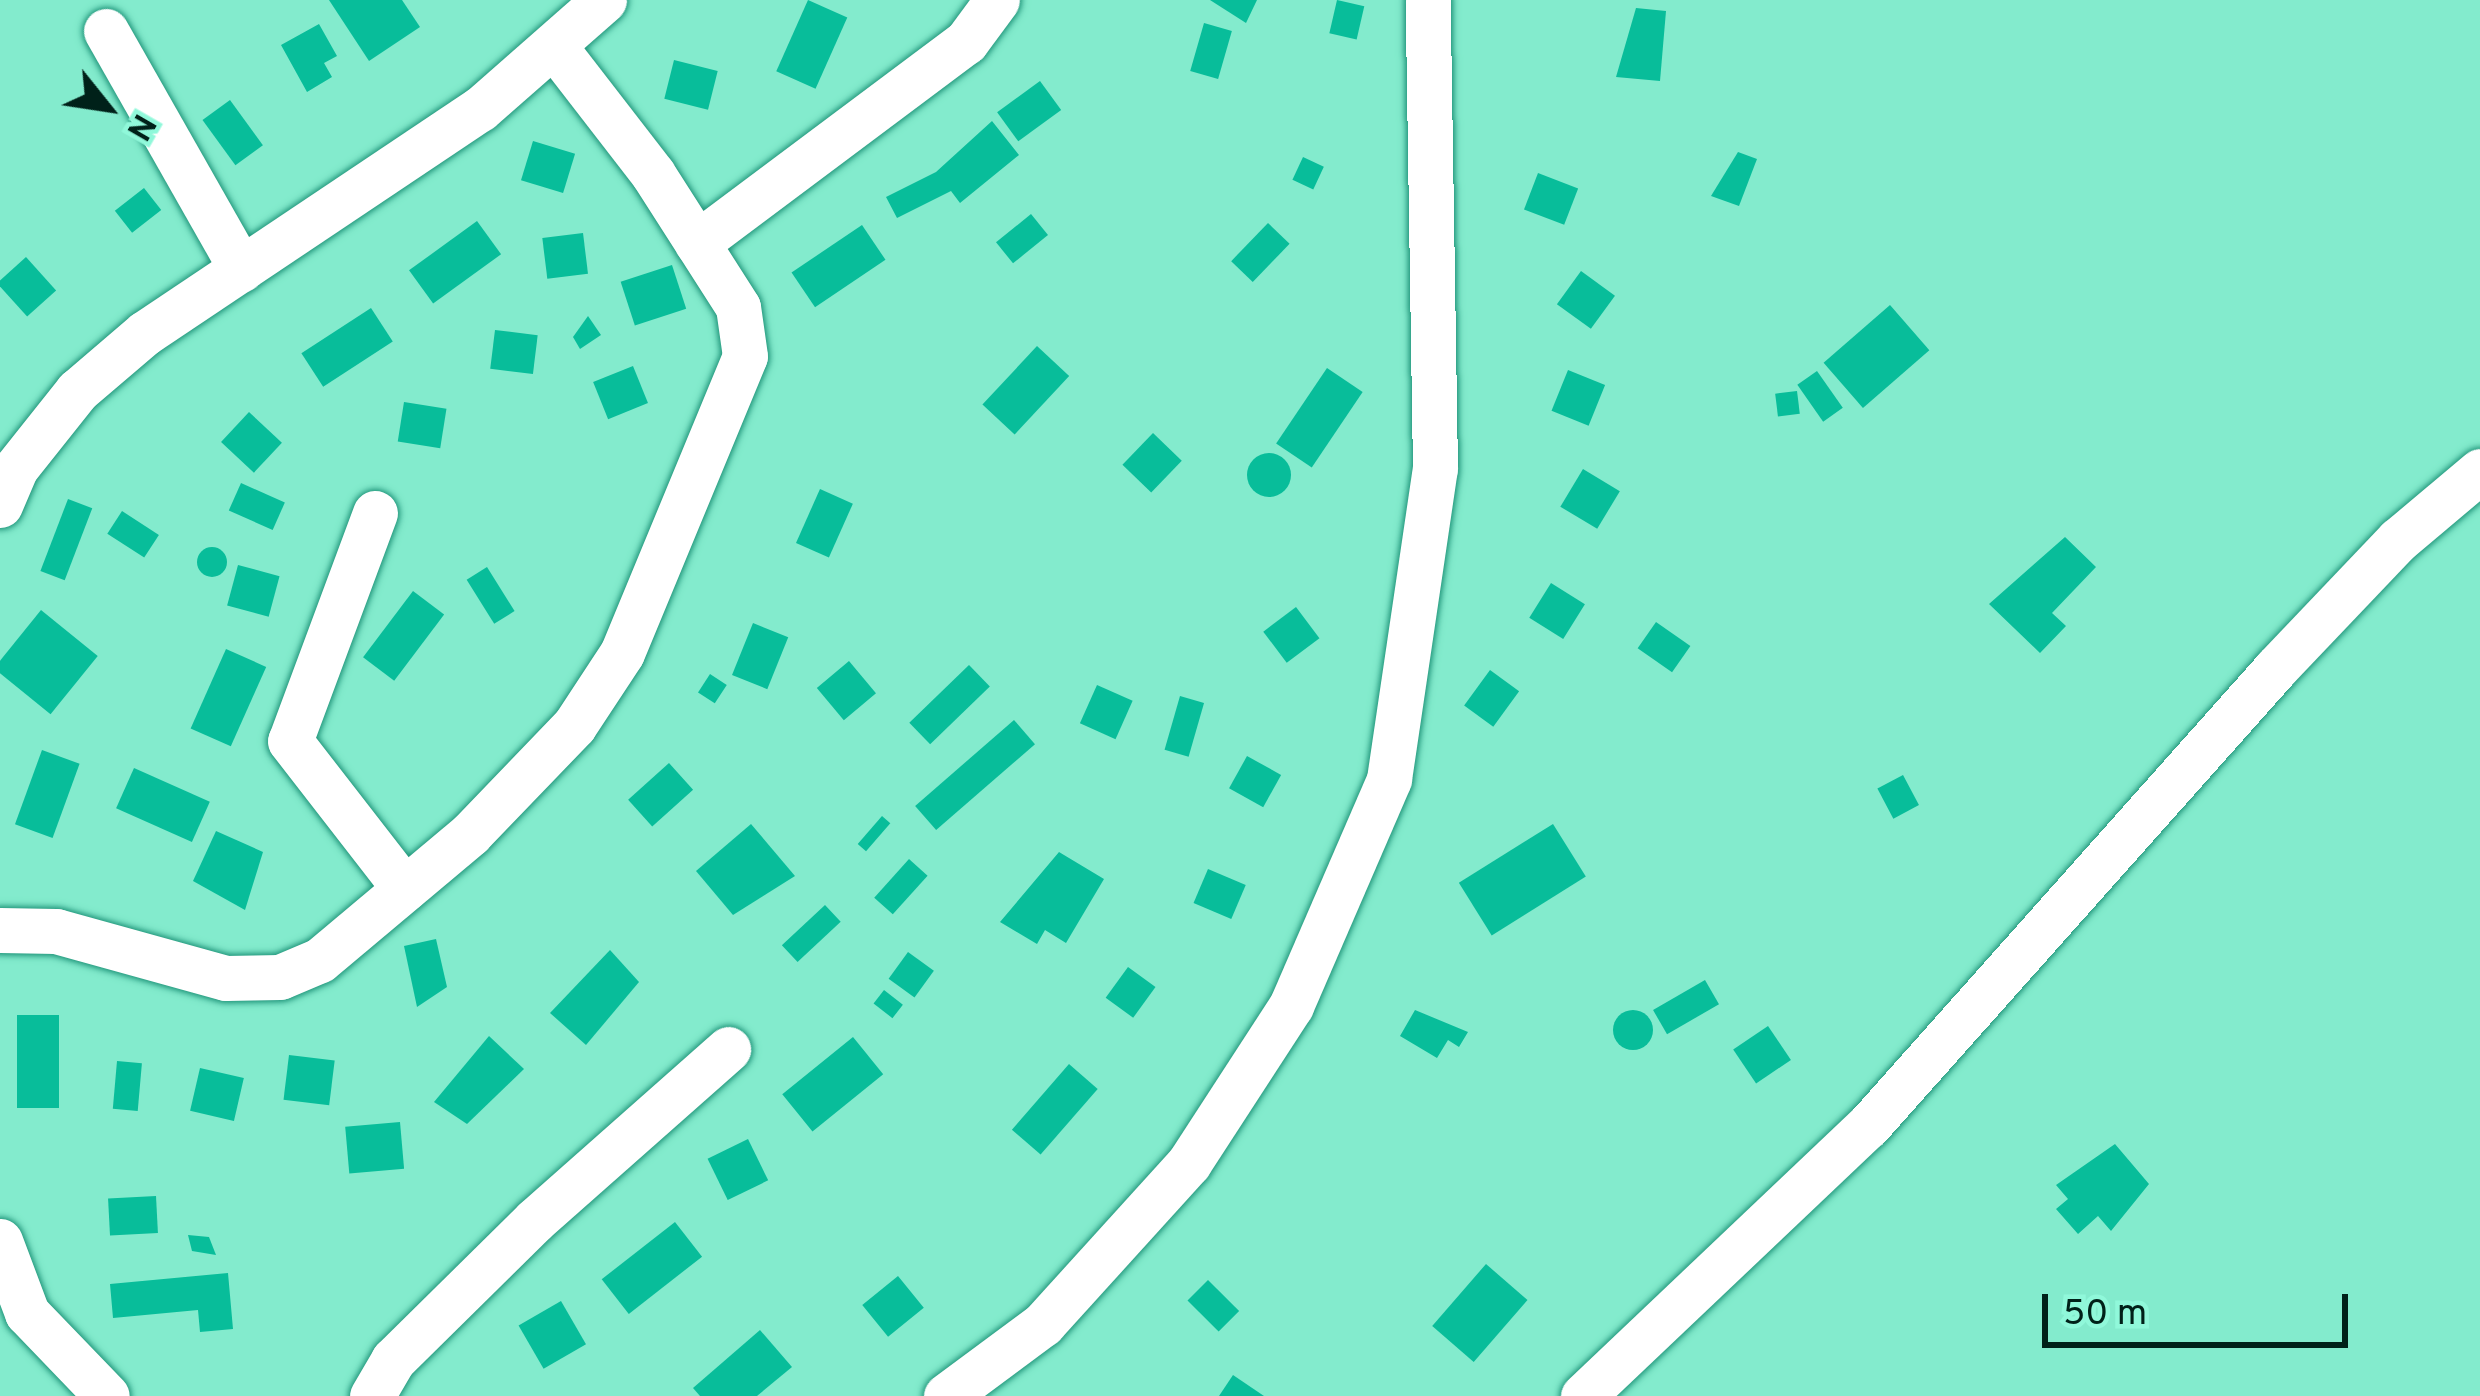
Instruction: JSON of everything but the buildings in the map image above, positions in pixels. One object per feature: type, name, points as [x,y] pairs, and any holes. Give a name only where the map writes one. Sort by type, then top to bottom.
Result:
[{"type":"street","points":[[0,505],[15,470],[77,391],[241,268],[557,50],[604,0]]},
{"type":"street","points":[[697,243],[965,42],[997,0]]},
{"type":"street","points":[[946,1396],[1043,1324],[1189,1163],[1292,1006],[1389,779],[1435,469],[1428,0]]},
{"type":"street","points":[[106,31],[241,268]]},
{"type":"street","points":[[0,930],[56,931],[226,978],[280,977],[320,960],[405,889],[574,726],[622,653],[745,356],[737,307],[697,243],[557,50]]},
{"type":"street","points":[[1583,1396],[1868,1126],[2276,668],[2398,540],[2480,471]]},
{"type":"street","points":[[375,513],[290,741],[405,889]]},
{"type":"street","points":[[372,1396],[393,1360],[536,1220],[728,1049]]},
{"type":"street","points":[[0,1241],[28,1313],[107,1396]]}]
